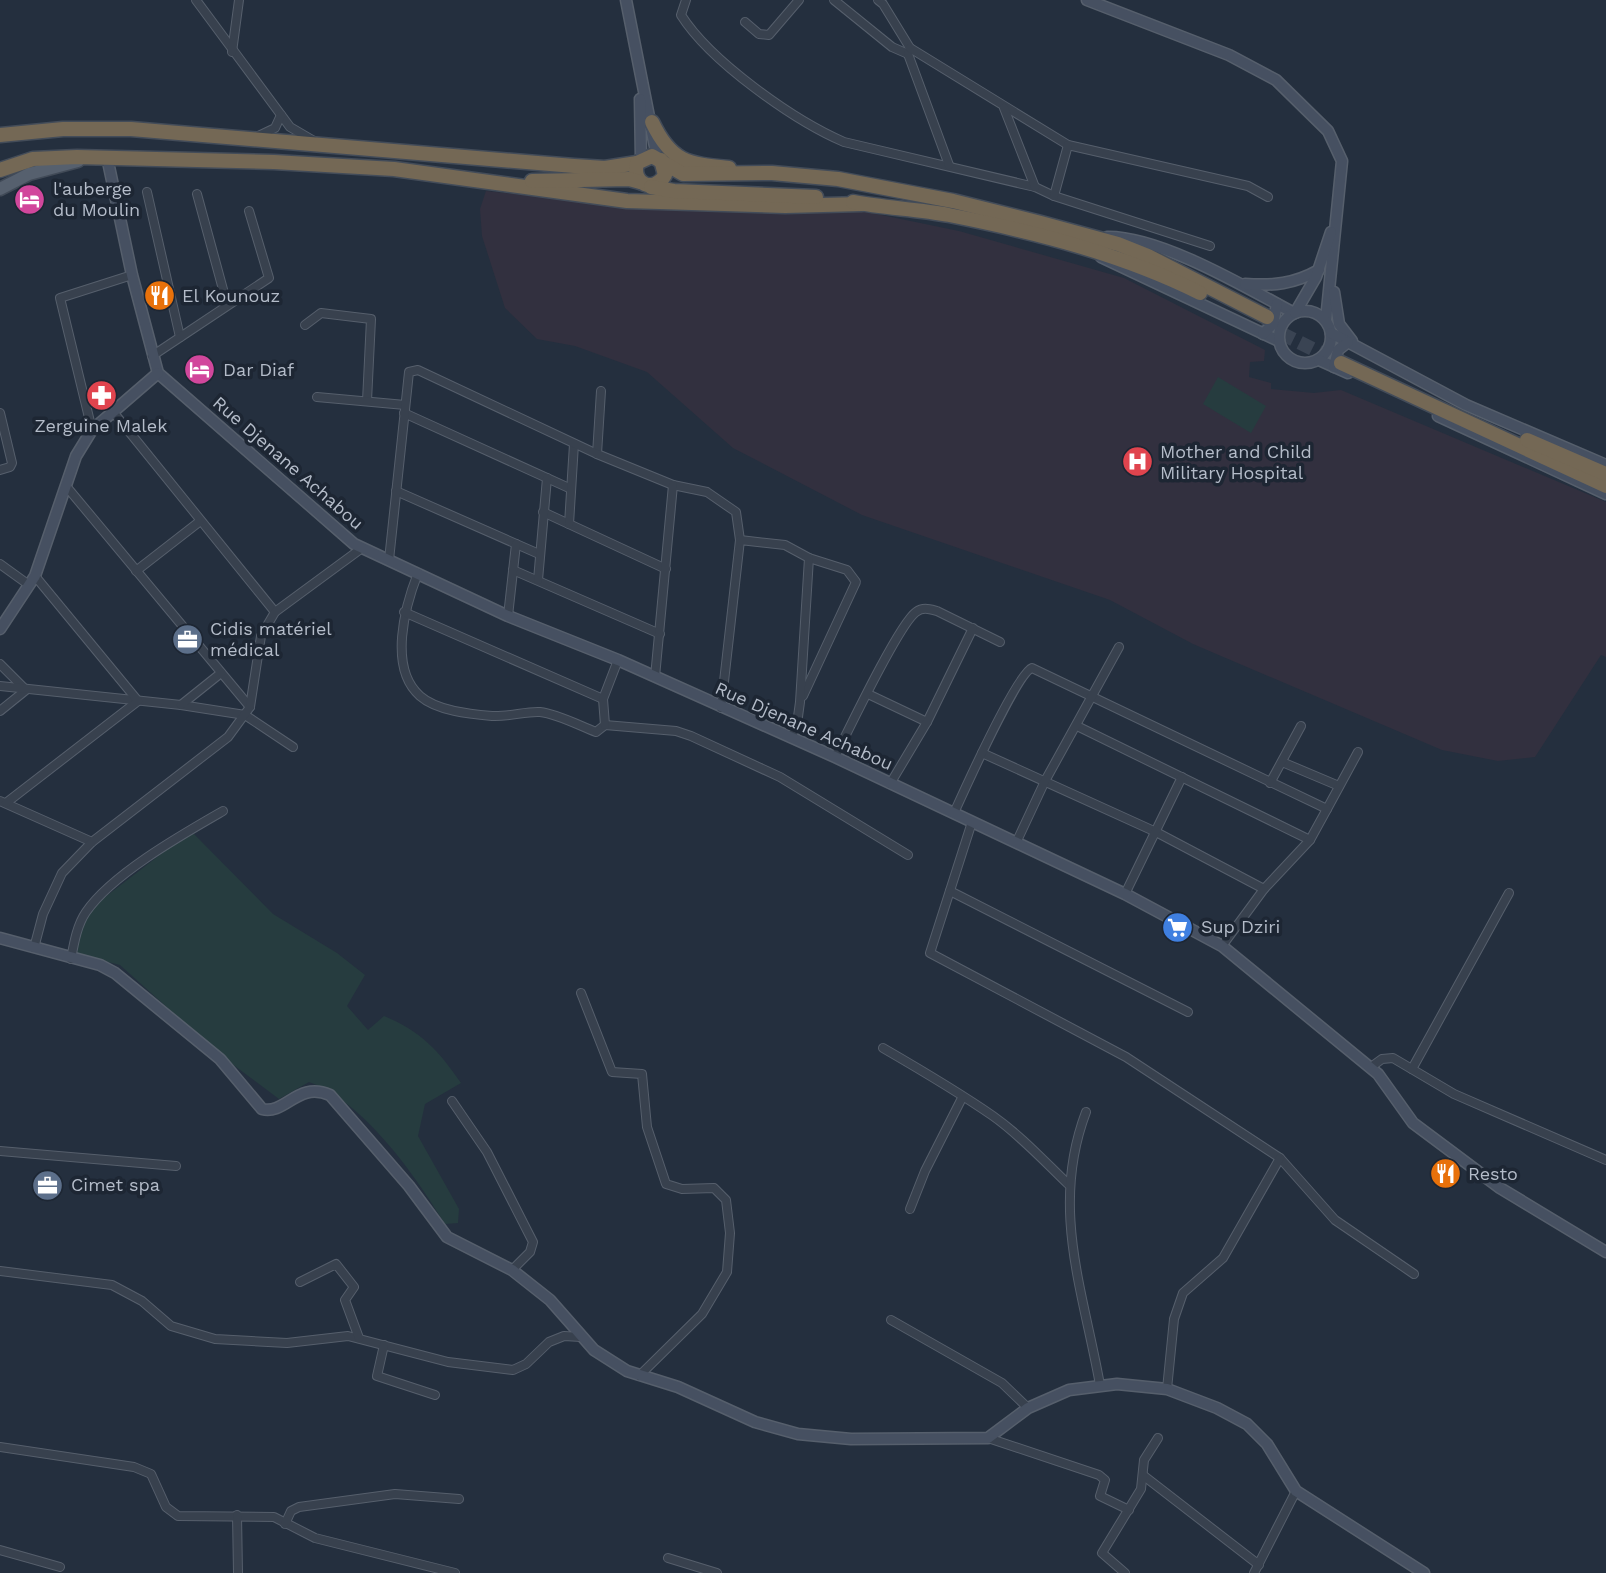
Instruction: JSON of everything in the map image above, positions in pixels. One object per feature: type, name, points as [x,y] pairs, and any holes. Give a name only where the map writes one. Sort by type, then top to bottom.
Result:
[{"type":"highway","points":[[652,122],[661,142],[679,159],[694,164],[888,188],[966,204],[1091,243]]},
{"type":"highway","points":[[0,135],[99,128],[574,166],[616,167],[659,159],[683,174],[700,176],[772,173]]},
{"type":"highway","points":[[0,170],[33,159],[103,157],[394,169],[627,201],[785,206],[862,204]]},
{"type":"highway","points":[[645,184],[659,183],[665,175],[659,159]]},
{"type":"highway","points":[[639,161],[635,173],[645,184]]},
{"type":"highway","points":[[499,182],[629,179],[674,191],[798,195],[948,214],[1148,256],[1264,325]]},
{"type":"highway","points":[[1345,355],[1460,411],[1606,474]]},
{"type":"highway","points":[[1345,355],[1606,486]]},
{"type":"main road","points":[[0,189],[29,174],[103,157]]},
{"type":"street","points":[[196,0],[290,127],[323,145]]},
{"type":"street","points":[[232,52],[239,0]]},
{"type":"street","points":[[686,0],[681,15],[694,36],[737,74],[820,132],[844,142],[1035,187],[1054,196],[1210,246]]},
{"type":"street","points":[[745,22],[760,34],[769,35],[799,0]]},
{"type":"street","points":[[834,0],[892,47],[909,51],[1068,145],[1248,186],[1268,197]]},
{"type":"street","points":[[878,0],[883,4],[909,51],[949,165]]},
{"type":"street","points":[[1087,0],[1229,55],[1276,80],[1328,131],[1342,160],[1326,320],[1345,355],[1606,494]]},
{"type":"street","points":[[627,1],[659,159]]},
{"type":"street","points":[[637,58],[643,126],[639,161]]},
{"type":"street","points":[[1003,108],[1035,187]]},
{"type":"street","points":[[253,139],[275,128],[281,115]]},
{"type":"street","points":[[1054,196],[1068,145]]},
{"type":"street","name":"Rue Djenane Achabou","points":[[103,157],[158,373],[354,544],[508,616],[618,660],[720,708],[835,757],[1125,894],[1222,946],[1371,1067],[1413,1123],[1500,1188],[1606,1252]]},
{"type":"street","points":[[147,192],[180,337]]},
{"type":"street","points":[[197,194],[227,304]]},
{"type":"street","points":[[152,356],[270,275],[249,211]]},
{"type":"street","points":[[1279,341],[1283,322],[1294,313],[1319,270],[1337,212]]},
{"type":"street","points":[[1091,243],[1129,238],[1213,269],[1294,313],[1311,311],[1326,320]]},
{"type":"street","points":[[1091,243],[1111,264],[1264,325],[1279,341],[1286,355],[1297,362],[1345,355],[1606,465]]},
{"type":"street","points":[[1240,284],[1275,286],[1319,270]]},
{"type":"street","points":[[92,430],[60,298],[132,275]]},
{"type":"street","points":[[1331,275],[1345,355]]},
{"type":"street","points":[[1264,325],[1273,324],[1277,304]]},
{"type":"street","points":[[305,324],[321,313],[371,318],[367,401]]},
{"type":"street","points":[[1319,360],[1326,353],[1331,333]]},
{"type":"street","points":[[389,559],[409,372],[418,370],[597,454],[673,485],[707,492],[726,504],[738,516],[740,540],[720,708]]},
{"type":"street","points":[[0,629],[32,580],[76,456],[92,430],[158,373]]},
{"type":"street","points":[[597,454],[601,391]]},
{"type":"street","points":[[317,397],[367,401],[405,409],[569,488]]},
{"type":"street","points":[[0,413],[12,463],[10,467],[0,470]]},
{"type":"street","points":[[114,413],[199,522],[275,612]]},
{"type":"street","points":[[569,524],[569,488],[574,444]]},
{"type":"street","points":[[538,580],[547,478]]},
{"type":"street","points":[[655,677],[673,485]]},
{"type":"street","points":[[66,486],[221,673],[247,711],[293,747]]},
{"type":"street","points":[[396,491],[539,554]]},
{"type":"street","points":[[544,512],[666,569]]},
{"type":"street","points":[[136,571],[199,522]]},
{"type":"street","points":[[740,540],[785,545],[809,558],[847,570],[856,582],[800,702]]},
{"type":"street","points":[[508,616],[516,544]]},
{"type":"street","points":[[34,948],[43,914],[62,873],[92,842],[228,737],[247,711],[261,636],[275,612],[362,548]]},
{"type":"street","points":[[791,738],[797,724],[800,702],[809,558]]},
{"type":"street","points":[[0,564],[32,580],[138,701]]},
{"type":"street","points":[[513,570],[660,634]]},
{"type":"street","points":[[418,573],[404,612],[403,650],[408,682],[421,697],[439,706],[490,716],[517,716],[540,712],[596,732],[605,725],[676,731],[780,777],[908,855]]},
{"type":"street","points":[[835,757],[900,633],[918,610],[927,608],[937,611],[1000,642]]},
{"type":"street","points":[[404,612],[603,699]]},
{"type":"street","points":[[890,784],[927,722],[973,628]]},
{"type":"street","points":[[1016,843],[1045,781],[1119,647]]},
{"type":"street","points":[[605,725],[603,699],[618,660]]},
{"type":"street","points":[[0,664],[26,690]]},
{"type":"street","points":[[954,813],[982,753],[1028,669],[1036,669],[1093,695],[1327,809]]},
{"type":"street","points":[[181,705],[221,673]]},
{"type":"street","points":[[0,686],[247,711]]},
{"type":"street","points":[[0,711],[26,690]]},
{"type":"street","points":[[868,694],[927,722]]},
{"type":"street","points":[[92,842],[3,802],[138,701]]},
{"type":"street","points":[[1077,726],[1310,840]]},
{"type":"street","points":[[1270,783],[1301,726]]},
{"type":"street","points":[[1222,946],[1264,889],[1310,840],[1358,752]]},
{"type":"street","points":[[982,753],[1156,832],[1264,889]]},
{"type":"street","points":[[1282,762],[1339,786]]},
{"type":"street","points":[[1125,894],[1182,777]]},
{"type":"street","points":[[71,958],[85,913],[98,898],[181,835],[223,811]]},
{"type":"street","points":[[972,822],[930,953],[1126,1057],[1280,1158],[1335,1220],[1414,1274]]},
{"type":"street","points":[[950,891],[1188,1012]]},
{"type":"street","points":[[1412,1069],[1509,893]]},
{"type":"street","points":[[0,938],[100,965],[116,973],[220,1059],[262,1109],[270,1110],[306,1091],[318,1090],[330,1095],[409,1186],[447,1237],[512,1270],[550,1300],[594,1350],[639,1376],[678,1387],[755,1422],[798,1434],[851,1439],[988,1438],[1103,1477],[1105,1482],[1100,1496],[1129,1510]]},
{"type":"street","points":[[581,993],[612,1072],[642,1074],[648,1127],[666,1184],[682,1189],[714,1188],[726,1200],[730,1233],[725,1276],[702,1314],[639,1376]]},
{"type":"street","points":[[883,1048],[946,1083],[962,1098],[992,1116],[1068,1184]]},
{"type":"street","points":[[1371,1067],[1389,1058],[1463,1099],[1606,1160]]},
{"type":"street","points":[[910,1209],[928,1163],[962,1098]]},
{"type":"street","points":[[452,1101],[487,1152],[533,1242],[530,1252],[512,1270]]},
{"type":"street","points":[[1086,1112],[1068,1184],[1072,1245],[1100,1385]]},
{"type":"street","points":[[0,1151],[176,1166]]},
{"type":"street","points":[[1167,1389],[1168,1360],[1180,1301],[1191,1284],[1223,1258],[1280,1158]]},
{"type":"street","points":[[300,1282],[336,1264],[354,1287],[345,1300],[359,1338]]},
{"type":"street","points":[[0,1271],[112,1285],[142,1301],[171,1326],[215,1339],[286,1343],[335,1337],[359,1338],[448,1362],[513,1370],[526,1364],[550,1342],[564,1336],[581,1337]]},
{"type":"street","points":[[891,1320],[1002,1383],[1028,1408]]},
{"type":"street","points":[[384,1345],[377,1376],[435,1395]]},
{"type":"street","points":[[988,1438],[1028,1408],[1069,1390],[1100,1385],[1167,1389],[1217,1408],[1253,1428],[1268,1444],[1296,1491],[1424,1573]]},
{"type":"street","points":[[1125,1573],[1102,1553],[1141,1489],[1144,1460],[1158,1438]]},
{"type":"street","points":[[0,1447],[134,1467],[151,1474],[166,1507],[178,1516],[261,1514],[315,1538],[455,1573]]},
{"type":"street","points":[[1143,1476],[1256,1569],[1296,1491]]},
{"type":"street","points":[[285,1524],[291,1511],[299,1507],[395,1494],[459,1499]]},
{"type":"street","points":[[237,1515],[238,1573]]},
{"type":"street","points":[[0,1550],[60,1567]]},
{"type":"street","points":[[668,1558],[717,1573]]},
{"type":"shaded area","name":"Mother and Child Military Hospital","points":[[486,191],[671,210],[867,212],[959,231],[1124,278],[1265,350],[1264,361],[1250,362],[1249,377],[1271,383],[1271,389],[1314,393],[1341,390],[1606,502],[1606,657],[1601,655],[1535,757],[1498,761],[1442,750],[1193,644],[1110,600],[862,515],[733,448],[647,372],[575,346],[537,339],[505,308],[482,236],[480,209]]},
{"type":"green space","points":[[1218,377],[1266,406],[1251,433],[1203,404]]},
{"type":"green space","points":[[191,831],[273,914],[337,953],[365,975],[347,1006],[368,1030],[384,1016],[397,1022],[428,1043],[461,1083],[425,1104],[418,1136],[459,1209],[458,1223],[445,1224],[419,1184],[386,1142],[349,1106],[309,1082],[279,1099],[220,1055],[120,965],[76,954],[81,925],[96,904]]},
{"type":"tunnel","points":[[1262,324],[1341,363]]},
{"type":"place","name":"l'auberge du Moulin","points":[[30,199]]},
{"type":"place","name":"El Kounouz","points":[[159,296]]},
{"type":"place","name":"Dar Diaf","points":[[200,370]]},
{"type":"place","name":"Zerguine Malek","points":[[101,395]]},
{"type":"place","name":"Mother and Child Military Hospital","points":[[1137,462]]},
{"type":"place","name":"Cidis matériel médical","points":[[187,639]]},
{"type":"place","name":"Sup Dziri","points":[[1178,927]]},
{"type":"place","name":"Resto","points":[[1445,1174]]},
{"type":"place","name":"Cimet spa","points":[[48,1185]]}]
